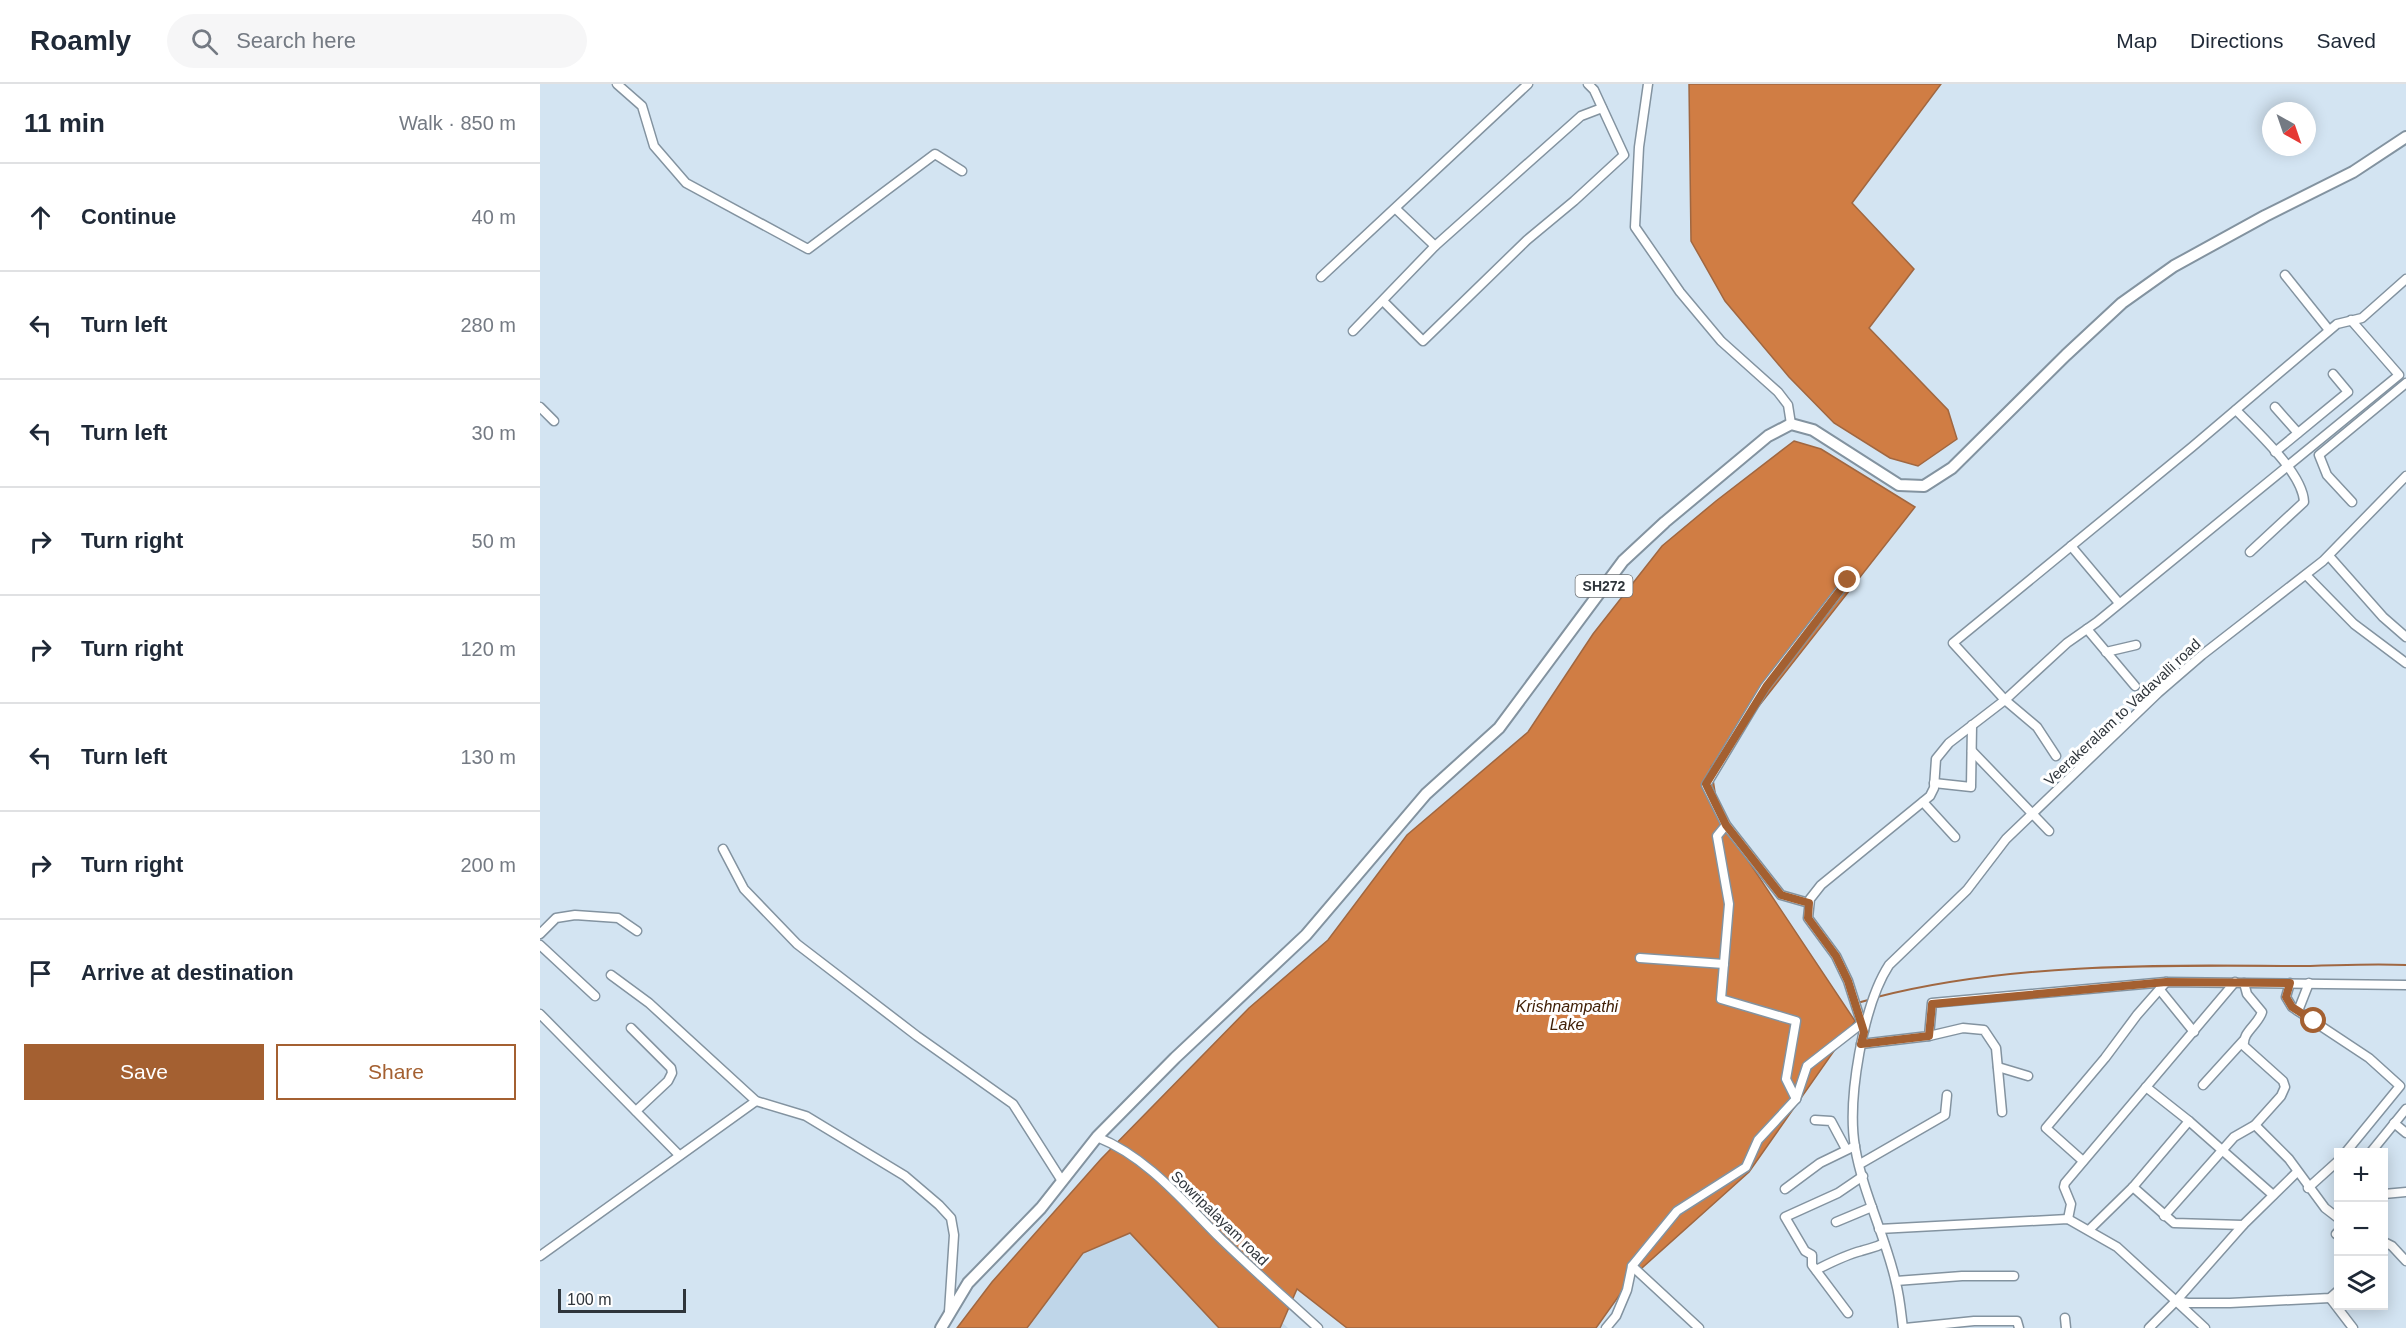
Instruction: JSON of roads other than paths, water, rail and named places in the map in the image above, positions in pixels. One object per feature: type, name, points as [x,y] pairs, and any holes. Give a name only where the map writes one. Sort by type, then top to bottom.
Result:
[{"type":"main road","points":[[1791,424],[1813,430],[1899,485],[1924,486],[1952,468],[2122,303],[2174,266],[2265,216],[2353,172],[2406,137]]},
{"type":"main road","name":"SH272","points":[[941,1328],[968,1283],[1041,1208],[1097,1137],[1175,1058],[1306,936],[1426,794],[1499,728],[1623,561],[1665,522],[1768,436],[1791,424]]},
{"type":"street","points":[[617,84],[642,106],[654,146],[686,183],[808,249],[935,154],[962,171]]},
{"type":"street","points":[[1321,277],[1528,84]]},
{"type":"street","points":[[1588,84],[1624,155]]},
{"type":"street","points":[[1648,84],[1640,147],[1635,227],[1680,292],[1721,341],[1778,392],[1788,405],[1791,424]]},
{"type":"street","points":[[1353,331],[1384,302],[1435,246],[1581,116],[1602,108]]},
{"type":"street","points":[[1384,302],[1424,341],[1527,240],[1624,155],[1640,147]]},
{"type":"street","points":[[1396,209],[1435,246]]},
{"type":"street","points":[[2285,275],[2329,330]]},
{"type":"street","points":[[2056,756],[2037,727],[2006,700],[1953,643],[2236,410],[2329,330],[2337,324],[2362,318],[2406,279]]},
{"type":"street","points":[[2351,320],[2403,372],[2406,383],[2319,455],[2327,475],[2352,502]]},
{"type":"street","points":[[1606,1328],[1617,1316],[1627,1290],[1632,1266],[1677,1211],[1746,1167],[1758,1140],[1796,1099],[1807,1066],[1861,1024],[1848,981],[1836,956],[1808,918],[1809,903],[1821,885],[1930,796],[1934,783],[1936,759],[1949,743],[2006,700],[2042,664],[2403,372]]},
{"type":"street","points":[[2275,452],[2348,392],[2333,374]]},
{"type":"street","points":[[540,407],[554,421]]},
{"type":"street","points":[[2275,407],[2298,433]]},
{"type":"street","points":[[2236,410],[2288,466],[2304,493],[2304,502],[2250,552]]},
{"type":"street","name":"Veerakeralam to Vadavalli road","points":[[1851,1147],[1861,1024],[1870,1013],[1882,975],[1889,965],[1967,890],[2006,839],[2202,655],[2329,556],[2406,476]]},
{"type":"street","points":[[2071,546],[2119,603]]},
{"type":"street","points":[[2329,556],[2383,617],[2406,637]]},
{"type":"street","points":[[2306,575],[2355,624],[2406,663]]},
{"type":"street","points":[[1809,903],[1781,895],[1726,825],[1706,784],[1766,687],[1848,580]]},
{"type":"street","points":[[2087,629],[2135,686]]},
{"type":"street","points":[[2106,652],[2136,645]]},
{"type":"street","points":[[1934,783],[1971,787],[1972,725]]},
{"type":"street","points":[[1972,751],[2049,831]]},
{"type":"street","points":[[1923,802],[1955,837]]},
{"type":"street","points":[[1726,825],[1717,836],[1729,904],[1721,999],[1796,1021],[1786,1079],[1796,1099]]},
{"type":"street","points":[[723,849],[744,889],[797,944],[917,1036],[1012,1104],[1062,1181]]},
{"type":"street","points":[[540,934],[556,918],[575,915],[618,918],[637,931]]},
{"type":"street","points":[[540,945],[595,996]]},
{"type":"street","points":[[1640,957],[1724,964]]},
{"type":"street","points":[[611,975],[649,1003],[724,1068],[756,1101],[806,1116],[904,1176],[939,1205],[951,1218],[954,1235],[949,1313]]},
{"type":"street","points":[[2068,1219],[2071,1204],[2064,1187],[2146,1087],[2240,983]]},
{"type":"street","points":[[2203,1085],[2243,1041],[2262,1012],[2240,983]]},
{"type":"street","points":[[1929,1036],[1932,1004],[2163,986],[2240,983],[2406,985]]},
{"type":"street","points":[[2290,983],[2286,997],[2292,1007],[2369,1058],[2400,1086],[2349,1148]]},
{"type":"street","points":[[2298,1011],[2310,983]]},
{"type":"street","points":[[2163,986],[2194,1032]]},
{"type":"street","points":[[2083,1161],[2046,1128],[2163,986]]},
{"type":"street","points":[[540,1014],[679,1155]]},
{"type":"street","points":[[631,1028],[672,1068],[668,1081],[636,1111]]},
{"type":"street","points":[[1861,1044],[1929,1036],[1963,1028],[1984,1030],[1996,1048],[2002,1112]]},
{"type":"street","points":[[2164,1216],[2234,1137],[2255,1125],[2281,1096],[2285,1087],[2283,1082],[2249,1052],[2243,1041]]},
{"type":"street","points":[[1998,1066],[2028,1076]]},
{"type":"street","points":[[2146,1087],[2223,1149],[2273,1195]]},
{"type":"street","points":[[1860,1164],[1945,1115],[1947,1095]]},
{"type":"street","points":[[540,1256],[756,1101]]},
{"type":"street","points":[[2374,1148],[2406,1109]]},
{"type":"street","points":[[1815,1120],[1831,1120],[1851,1147],[1860,1164],[1896,1281],[1904,1328],[1974,1321],[2017,1321],[2019,1328]]},
{"type":"street","points":[[2089,1230],[2133,1187],[2189,1121]]},
{"type":"street","points":[[2394,1123],[2406,1133]]},
{"type":"street","points":[[2255,1125],[2289,1160],[2308,1188],[2334,1215]]},
{"type":"street","name":"Sowripalayam road","points":[[1097,1137],[1118,1145],[1155,1172],[1232,1249],[1318,1328]]},
{"type":"street","points":[[1785,1189],[1820,1163],[1851,1147]]},
{"type":"street","points":[[2308,1188],[2334,1165]]},
{"type":"street","points":[[2149,1328],[2243,1225],[2297,1172]]},
{"type":"street","points":[[1848,1313],[1812,1265],[1812,1255],[1805,1251],[1785,1217],[1838,1192],[1863,1176]]},
{"type":"street","points":[[2133,1187],[2174,1223],[2243,1225]]},
{"type":"street","points":[[2388,1194],[2406,1192]]},
{"type":"street","points":[[1836,1222],[1872,1207]]},
{"type":"street","points":[[1879,1229],[2068,1219],[2117,1247],[2205,1328]]},
{"type":"street","points":[[1816,1270],[1836,1260],[1863,1250],[1875,1249],[1884,1244]]},
{"type":"street","points":[[2388,1244],[2403,1250],[2406,1261]]},
{"type":"street","points":[[1632,1266],[1699,1328]]},
{"type":"street","points":[[1896,1281],[1962,1276],[2014,1276]]},
{"type":"street","points":[[2176,1300],[2188,1303],[2230,1302],[2330,1298],[2334,1294]]},
{"type":"street","points":[[2330,1298],[2353,1328]]},
{"type":"street","points":[[2065,1318],[2066,1328]]},
{"type":"water","points":[[1689,84],[1941,84],[1852,203],[1914,269],[1869,328],[1948,410],[1957,439],[1918,466],[1890,458],[1834,423],[1789,377],[1725,301],[1691,241]]},
{"type":"water","name":"Krishnampathi Lake","points":[[1794,441],[1821,449],[1915,507],[1711,767],[1719,817],[1855,1021],[1749,1172],[1633,1276],[1596,1328],[1347,1328],[1297,1289],[1280,1328],[1219,1328],[1130,1233],[1083,1253],[1027,1328],[957,1328],[992,1282],[1101,1159],[1249,1008],[1328,940],[1407,835],[1528,732],[1593,634],[1662,546]]},
{"type":"waterway","points":[[1877,997],[1979,978],[2084,968],[2406,965]]},
{"type":"waterway","points":[[1857,1003],[1872,999]]}]
